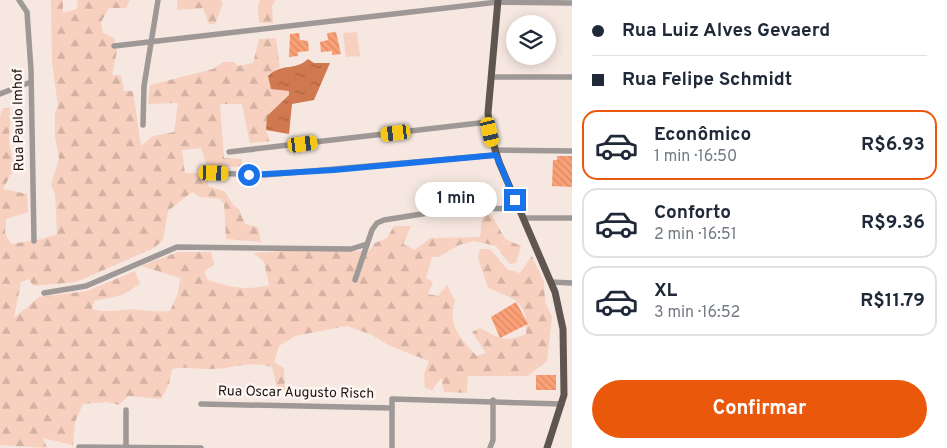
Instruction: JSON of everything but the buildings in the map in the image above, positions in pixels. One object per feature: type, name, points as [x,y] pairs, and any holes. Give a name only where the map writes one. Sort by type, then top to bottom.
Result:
[{"type":"main road","points":[[498,1],[488,122],[495,152],[551,282],[558,302],[563,329],[565,369],[562,404],[547,448]]},
{"type":"main road","points":[[562,404],[572,404]]},
{"type":"street","name":"Rua Paulo Imhof","points":[[19,0],[26,12],[32,82],[34,241]]},
{"type":"street","points":[[143,125],[142,97],[158,0]]},
{"type":"street","points":[[114,46],[498,1],[572,3]]},
{"type":"street","points":[[491,77],[572,77]]},
{"type":"street","points":[[0,94],[32,82]]},
{"type":"street","points":[[228,152],[488,122]]},
{"type":"street","points":[[214,173],[273,174],[495,152],[572,150]]},
{"type":"street","points":[[355,280],[372,230],[377,223],[384,220],[460,208],[519,209]]},
{"type":"street","points":[[523,218],[572,218]]},
{"type":"street","points":[[44,293],[86,286],[177,247],[351,249],[367,244]]},
{"type":"street","points":[[551,282],[572,283]]},
{"type":"street","points":[[392,448],[392,399],[494,400],[562,404]]},
{"type":"street","points":[[490,448],[493,440],[494,400]]},
{"type":"street","name":"Rua Oscar Augusto Risch","points":[[200,404],[392,408]]},
{"type":"street","points":[[126,410],[126,447]]},
{"type":"street","points":[[79,447],[201,448]]},
{"type":"green space","points":[[51,0],[63,0],[63,13],[77,9],[78,0],[130,0],[126,8],[109,8],[101,22],[103,33],[114,38],[117,51],[112,75],[121,75],[124,91],[133,91],[141,146],[153,136],[174,132],[178,103],[148,104],[150,85],[213,69],[223,62],[234,62],[238,66],[253,63],[259,39],[276,38],[280,68],[275,69],[289,91],[289,95],[267,116],[266,130],[270,141],[250,143],[242,104],[220,104],[224,158],[242,159],[242,167],[207,166],[201,148],[182,150],[185,173],[209,173],[208,186],[225,192],[234,206],[239,209],[245,224],[258,227],[261,242],[226,239],[224,204],[220,199],[200,197],[192,192],[168,211],[163,240],[154,248],[76,282],[33,286],[29,279],[21,282],[14,318],[39,297],[87,291],[135,271],[140,284],[122,295],[94,301],[92,309],[105,311],[170,311],[178,293],[180,278],[141,266],[178,252],[211,252],[214,264],[204,272],[208,280],[238,287],[261,287],[269,285],[264,262],[254,253],[282,251],[369,251],[375,243],[387,238],[394,226],[411,226],[403,244],[415,250],[430,238],[480,237],[482,218],[490,212],[505,239],[521,246],[516,263],[510,264],[496,246],[474,241],[459,245],[438,257],[432,257],[426,278],[433,282],[428,294],[438,296],[447,285],[455,301],[453,318],[457,332],[477,356],[486,353],[472,332],[480,328],[497,337],[507,339],[519,337],[526,334],[526,323],[525,314],[518,303],[488,288],[478,258],[480,249],[490,249],[508,270],[520,273],[532,256],[544,282],[545,302],[552,317],[547,361],[528,376],[468,376],[467,393],[444,392],[441,378],[432,390],[425,388],[424,374],[429,361],[390,346],[370,334],[347,326],[295,336],[279,346],[274,362],[284,368],[285,393],[277,388],[272,367],[255,364],[219,369],[177,368],[172,369],[169,384],[161,399],[128,396],[119,405],[107,402],[83,404],[75,422],[73,445],[43,438],[47,448],[0,445],[0,117],[2,109],[9,108],[9,143],[15,172],[11,174],[3,189],[27,194],[28,212],[6,219],[5,233],[11,244],[42,239],[57,234],[55,194],[51,184],[59,159],[55,137],[55,113],[58,106],[52,62]]},
{"type":"green space","points":[[177,0],[221,0],[223,3],[215,24],[209,24],[203,8],[177,10]]},
{"type":"green space","points":[[260,0],[276,0],[272,6],[273,23],[259,23],[258,5]]},
{"type":"green space","points":[[357,32],[360,56],[346,57],[343,33]]},
{"type":"water","points":[[308,59],[314,63],[330,63],[314,100],[292,104],[289,134],[266,130],[267,116],[289,95],[289,91],[271,89],[268,76],[278,70],[303,63]]},
{"type":"route","points":[[249,175],[334,170],[496,155],[515,200]]}]
